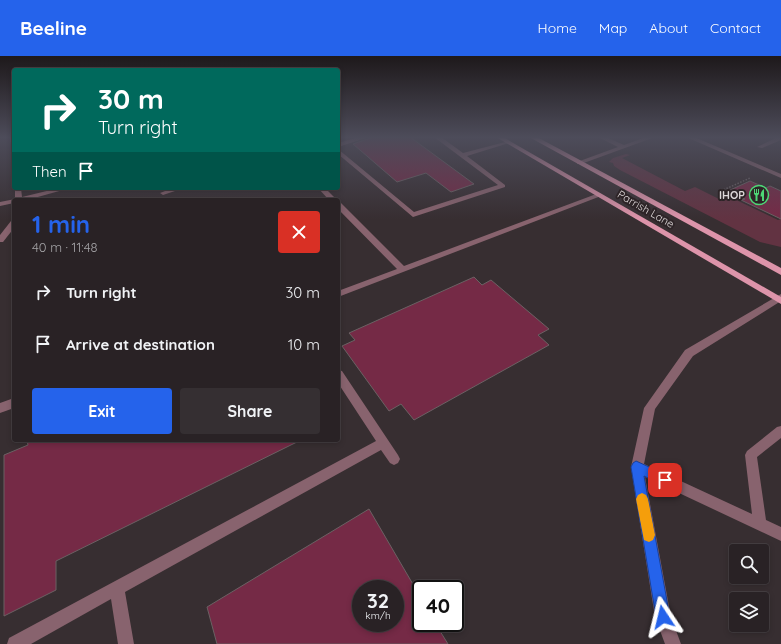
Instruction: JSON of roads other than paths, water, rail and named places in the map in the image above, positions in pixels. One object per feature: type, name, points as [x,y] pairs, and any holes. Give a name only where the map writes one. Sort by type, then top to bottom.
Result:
[{"type":"main road","name":"Parrish Lane","points":[[546,164],[780,299]]},
{"type":"main road","name":"Parrish Lane","points":[[582,164],[781,272]]},
{"type":"street","points":[[354,164],[413,215],[503,186],[474,164]]},
{"type":"street","points":[[754,164],[781,176]]},
{"type":"street","points":[[27,198],[60,190]]},
{"type":"street","points":[[323,190],[331,198]]},
{"type":"street","points":[[340,293],[598,195]]},
{"type":"street","points":[[0,204],[12,201]]},
{"type":"street","points":[[340,207],[402,269]]},
{"type":"street","points":[[0,240],[12,225]]},
{"type":"street","points":[[673,644],[663,617],[636,467],[650,408],[690,353],[780,299]]},
{"type":"street","points":[[340,377],[394,459]]},
{"type":"street","points":[[0,408],[12,404]]},
{"type":"street","points":[[760,524],[751,455],[781,431]]},
{"type":"street","points":[[15,644],[383,443]]},
{"type":"street","points":[[636,467],[781,534]]},
{"type":"street","points":[[117,588],[126,644]]},
{"type":"place","name":"IHOP","points":[[759,195]]}]
